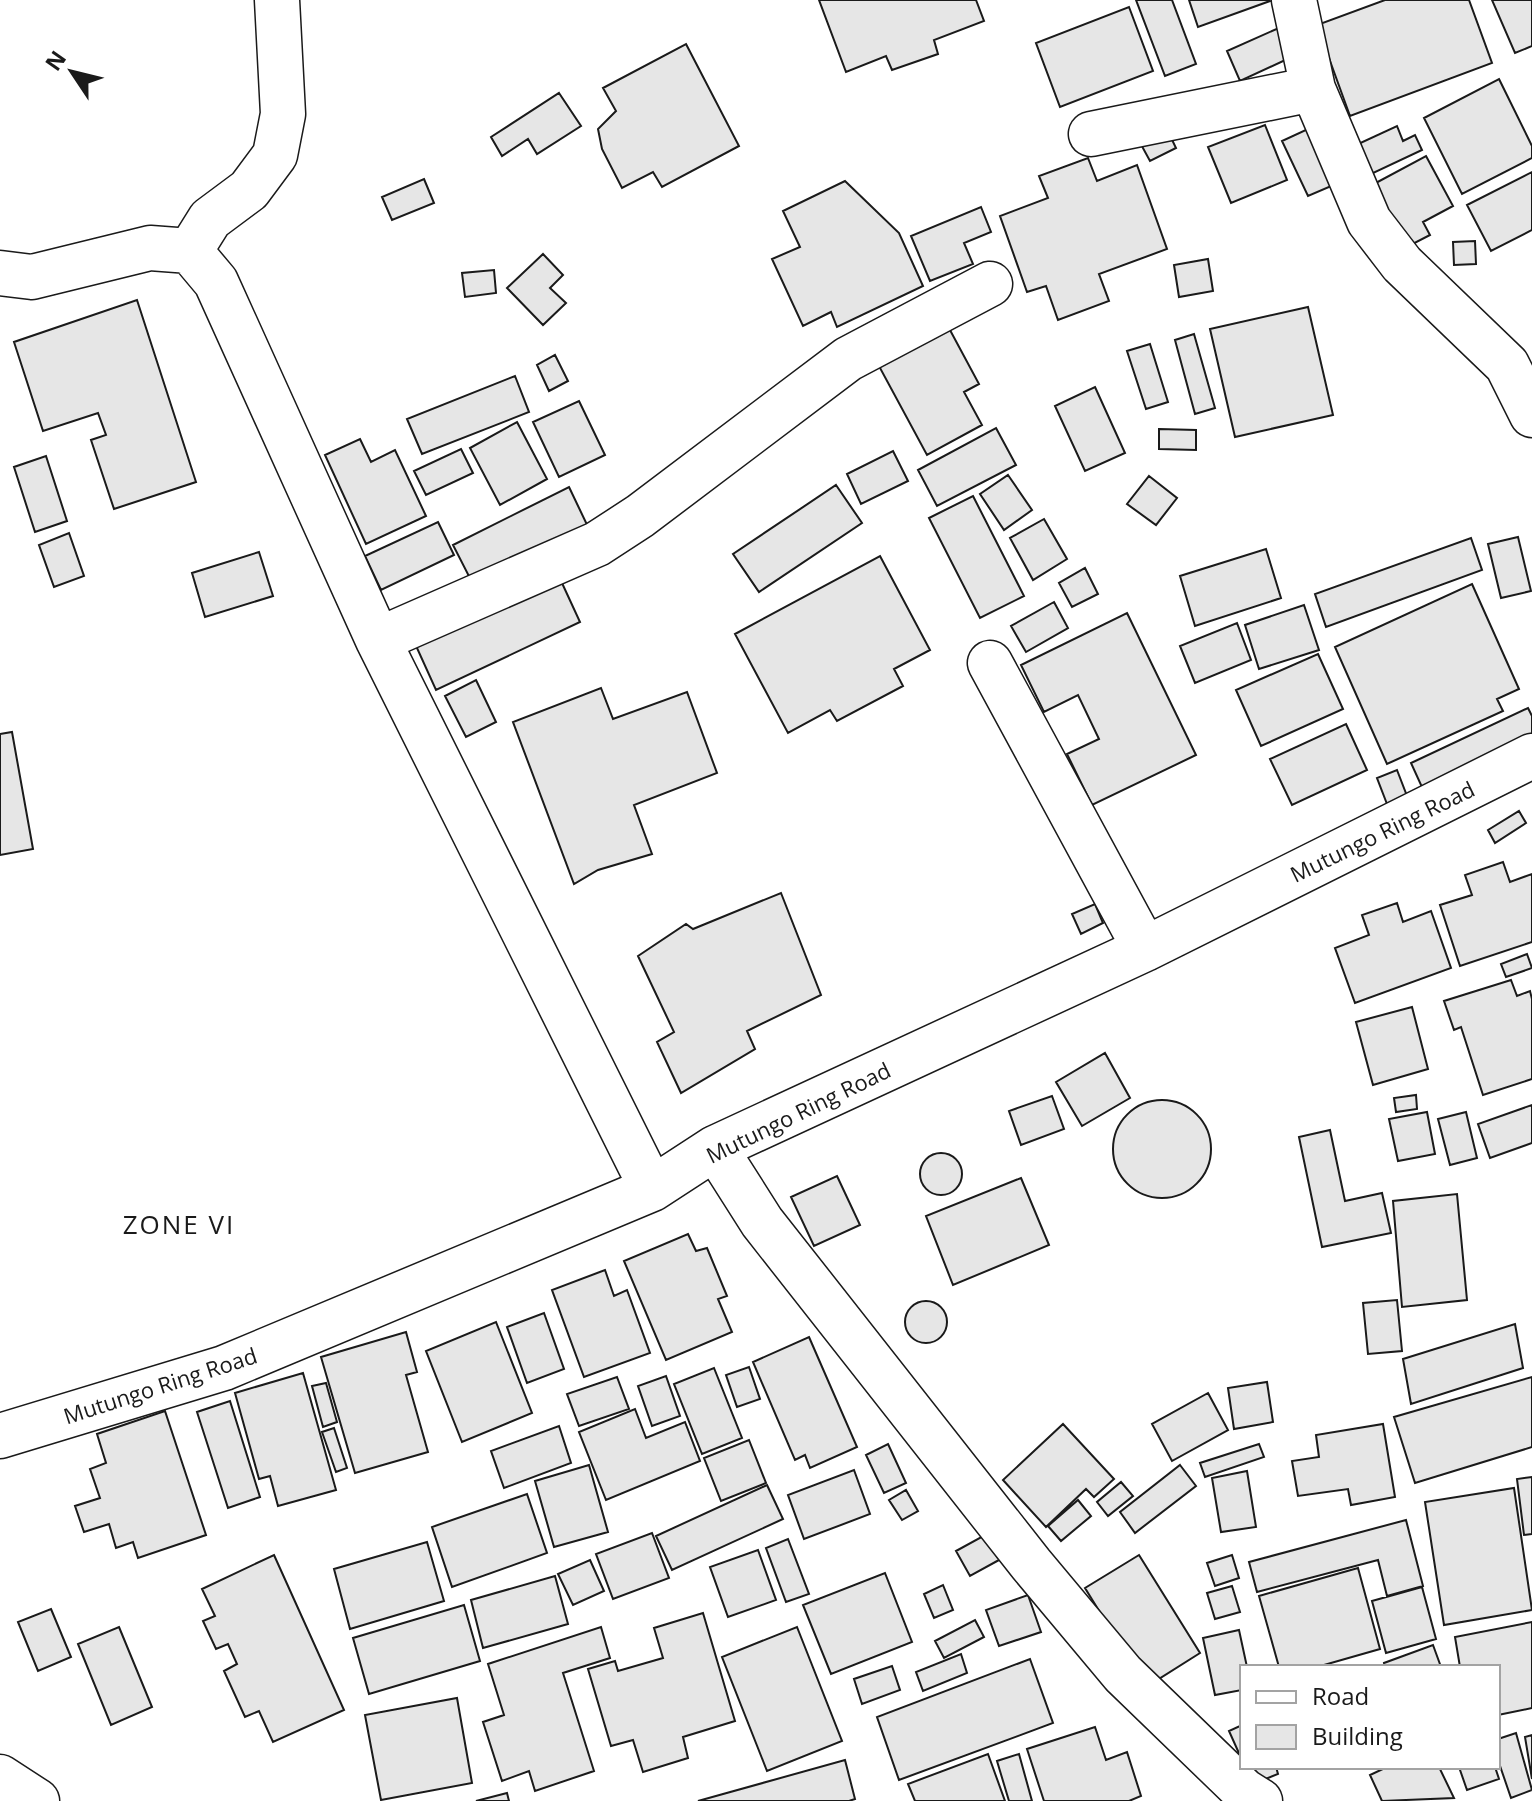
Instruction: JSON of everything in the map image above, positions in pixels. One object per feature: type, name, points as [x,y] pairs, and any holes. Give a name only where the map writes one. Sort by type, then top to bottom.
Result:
[{"type":"street","points":[[190,251],[210,219],[249,190],[275,155],[283,114],[277,0]]},
{"type":"street","points":[[1294,0],[1313,89],[1369,221],[1402,264],[1507,365],[1530,403]]},
{"type":"street","points":[[1091,134],[1313,89]]},
{"type":"street","points":[[0,273],[32,277],[150,248],[190,251],[216,282],[378,640],[652,1189]]},
{"type":"street","points":[[378,640],[597,544],[640,516],[848,359],[990,284]]},
{"type":"street","points":[[990,663],[1145,949]]},
{"type":"street","name":"Mutungo Ring Road","points":[[0,1436],[224,1368],[652,1189],[715,1148],[1145,949],[1532,756]]},
{"type":"street","points":[[715,1148],[762,1222],[805,1279],[1031,1564],[1123,1674],[1244,1791],[1260,1801]]},
{"type":"street","points":[[0,1777],[37,1801]]},
{"type":"building","points":[[819,0],[976,0],[984,21],[934,40],[938,54],[892,70],[886,56],[846,72]]},
{"type":"building","points":[[1136,0],[1172,0],[1196,64],[1165,76]]},
{"type":"building","points":[[1189,0],[1269,0],[1270,1],[1198,27]]},
{"type":"building","points":[[1385,0],[1469,0],[1492,63],[1350,116],[1317,25]]},
{"type":"building","points":[[1492,0],[1532,0],[1532,46],[1515,53]]},
{"type":"building","points":[[1129,7],[1153,71],[1060,107],[1036,43]]},
{"type":"building","points":[[1281,27],[1294,56],[1240,81],[1227,51]]},
{"type":"building","points":[[686,44],[739,146],[662,187],[653,172],[622,188],[602,149],[598,129],[616,111],[603,88]]},
{"type":"building","points":[[1499,79],[1532,146],[1532,158],[1462,194],[1424,118]]},
{"type":"building","points":[[559,93],[581,126],[537,154],[528,139],[502,156],[491,137]]},
{"type":"building","points":[[1165,125],[1176,148],[1150,161],[1138,139]]},
{"type":"building","points":[[1265,125],[1287,180],[1231,203],[1208,147]]},
{"type":"building","points":[[1397,126],[1403,141],[1415,135],[1422,150],[1369,175],[1356,145]]},
{"type":"building","points":[[1310,128],[1336,184],[1308,196],[1282,141]]},
{"type":"building","points":[[1426,156],[1453,206],[1423,222],[1430,235],[1405,248],[1372,185]]},
{"type":"building","points":[[1088,158],[1097,181],[1137,165],[1167,249],[1099,274],[1109,301],[1058,320],[1046,286],[1027,292],[1000,216],[1048,198],[1039,176]]},
{"type":"building","points":[[1532,172],[1532,230],[1491,251],[1467,205]]},
{"type":"building","points":[[424,179],[434,203],[392,220],[382,197]]},
{"type":"building","points":[[845,181],[899,233],[923,286],[837,327],[831,312],[803,326],[772,259],[800,247],[783,211]]},
{"type":"building","points":[[981,207],[991,232],[964,243],[973,264],[930,281],[911,236]]},
{"type":"building","points":[[1475,241],[1476,264],[1454,265],[1453,242]]},
{"type":"building","points":[[543,254],[563,275],[550,288],[566,303],[543,325],[507,288]]},
{"type":"building","points":[[1208,259],[1213,291],[1179,297],[1174,265]]},
{"type":"building","points":[[494,270],[496,293],[465,297],[462,273]]},
{"type":"building","points":[[137,300],[196,482],[114,509],[91,440],[106,435],[98,413],[43,431],[14,342]]},
{"type":"building","points":[[1308,307],[1333,415],[1235,437],[1210,329]]},
{"type":"building","points":[[943,317],[979,384],[964,392],[982,425],[927,455],[873,355]]},
{"type":"building","points":[[1194,334],[1215,408],[1195,414],[1175,340]]},
{"type":"building","points":[[1150,344],[1168,402],[1146,409],[1127,351]]},
{"type":"building","points":[[555,355],[568,381],[549,391],[537,365]]},
{"type":"building","points":[[515,376],[529,412],[422,454],[407,419]]},
{"type":"building","points":[[1095,387],[1125,453],[1085,471],[1055,406]]},
{"type":"building","points":[[579,401],[605,455],[559,477],[533,422]]},
{"type":"building","points":[[517,422],[547,479],[500,505],[470,448]]},
{"type":"building","points":[[996,428],[1016,465],[937,506],[918,470]]},
{"type":"building","points":[[1159,429],[1196,430],[1196,450],[1159,449]]},
{"type":"building","points":[[360,439],[371,462],[395,450],[426,516],[366,544],[325,455]]},
{"type":"building","points":[[461,449],[473,473],[426,495],[414,471]]},
{"type":"building","points":[[893,451],[908,481],[861,504],[847,474]]},
{"type":"building","points":[[46,456],[67,521],[35,532],[14,467]]},
{"type":"building","points":[[1008,475],[1032,510],[1004,530],[980,494]]},
{"type":"building","points":[[1149,476],[1177,498],[1156,525],[1127,504]]},
{"type":"building","points":[[836,485],[862,523],[759,592],[733,554]]},
{"type":"building","points":[[569,487],[590,531],[476,590],[453,545]]},
{"type":"building","points":[[973,496],[1024,596],[980,618],[929,518]]},
{"type":"building","points":[[1044,519],[1067,559],[1033,580],[1010,538]]},
{"type":"building","points":[[438,522],[454,555],[381,590],[365,556]]},
{"type":"building","points":[[69,533],[84,576],[54,587],[39,545]]},
{"type":"building","points":[[1518,537],[1531,591],[1501,598],[1488,544]]},
{"type":"building","points":[[1471,538],[1482,570],[1326,627],[1315,594]]},
{"type":"building","points":[[1266,549],[1281,598],[1195,626],[1180,576]]},
{"type":"building","points":[[259,552],[273,596],[205,617],[192,573]]},
{"type":"building","points":[[880,556],[930,650],[894,669],[903,686],[837,721],[830,710],[788,733],[735,634]]},
{"type":"building","points":[[1085,568],[1098,594],[1072,607],[1059,583]]},
{"type":"building","points":[[556,570],[580,622],[436,690],[412,637]]},
{"type":"building","points":[[1472,584],[1519,689],[1497,699],[1503,711],[1387,764],[1335,647]]},
{"type":"building","points":[[1054,602],[1068,628],[1026,652],[1011,626]]},
{"type":"building","points":[[1304,605],[1319,650],[1259,669],[1245,625]]},
{"type":"building","points":[[1127,613],[1196,755],[1092,805],[1067,754],[1099,739],[1078,695],[1044,712],[1021,665]]},
{"type":"building","points":[[1237,623],[1251,660],[1195,683],[1180,646]]},
{"type":"building","points":[[1318,654],[1343,709],[1261,746],[1236,690]]},
{"type":"building","points":[[476,680],[496,722],[466,737],[445,696]]},
{"type":"building","points":[[601,688],[613,719],[687,692],[717,773],[634,805],[652,854],[598,870],[574,884],[513,722]]},
{"type":"building","points":[[1528,708],[1532,716],[1532,746],[1426,796],[1411,763]]},
{"type":"building","points":[[1346,724],[1367,770],[1292,805],[1270,759]]},
{"type":"building","points":[[12,732],[33,849],[0,855],[0,734]]},
{"type":"building","points":[[1397,770],[1407,796],[1387,804],[1377,778]]},
{"type":"building","points":[[1519,811],[1526,823],[1495,843],[1488,830]]},
{"type":"building","points":[[1503,862],[1510,882],[1532,874],[1532,942],[1460,966],[1440,905],[1472,895],[1465,875]]},
{"type":"building","points":[[781,893],[821,995],[747,1031],[755,1049],[681,1093],[657,1042],[674,1032],[638,956],[686,924],[693,929]]},
{"type":"building","points":[[1397,903],[1403,922],[1431,911],[1451,968],[1355,1003],[1335,948],[1369,935],[1362,915]]},
{"type":"building","points":[[1095,904],[1103,923],[1081,934],[1072,914]]},
{"type":"building","points":[[1527,954],[1532,968],[1506,977],[1501,964]]},
{"type":"building","points":[[1511,980],[1517,996],[1530,991],[1532,999],[1532,1079],[1483,1095],[1461,1027],[1454,1030],[1444,1001]]},
{"type":"building","points":[[1412,1007],[1428,1069],[1373,1085],[1356,1022]]},
{"type":"building","points":[[1105,1053],[1130,1098],[1082,1126],[1056,1082]]},
{"type":"building","points":[[1416,1095],[1417,1109],[1396,1112],[1394,1098]]},
{"type":"building","points":[[1052,1096],[1064,1129],[1021,1145],[1009,1111]]},
{"type":"building","points":[[1162,1100],[1181,1104],[1197,1114],[1207,1130],[1211,1149],[1207,1168],[1197,1184],[1181,1194],[1162,1198],[1143,1194],[1127,1184],[1117,1168],[1113,1149],[1117,1130],[1127,1114],[1143,1104]]},
{"type":"building","points":[[1532,1105],[1532,1143],[1490,1158],[1478,1124]]},
{"type":"building","points":[[1427,1112],[1435,1154],[1398,1161],[1389,1119]]},
{"type":"building","points":[[1466,1112],[1477,1158],[1450,1165],[1438,1119]]},
{"type":"building","points":[[1330,1130],[1345,1201],[1382,1193],[1391,1233],[1322,1247],[1299,1137]]},
{"type":"building","points":[[941,1153],[956,1159],[962,1174],[956,1189],[941,1195],[926,1189],[920,1174],[926,1159]]},
{"type":"building","points":[[837,1176],[860,1225],[814,1246],[791,1197]]},
{"type":"building","points":[[1021,1178],[1049,1245],[953,1285],[926,1216]]},
{"type":"building","points":[[1457,1194],[1467,1300],[1402,1307],[1393,1201]]},
{"type":"building","points":[[688,1234],[696,1251],[707,1248],[727,1296],[718,1299],[732,1332],[666,1360],[624,1261]]},
{"type":"building","points":[[605,1270],[614,1296],[627,1290],[650,1353],[584,1377],[552,1290]]},
{"type":"building","points":[[1397,1300],[1402,1351],[1368,1354],[1363,1303]]},
{"type":"building","points":[[926,1301],[941,1307],[947,1322],[941,1337],[926,1343],[911,1337],[905,1322],[911,1307]]},
{"type":"building","points":[[544,1313],[564,1369],[527,1383],[507,1327]]},
{"type":"building","points":[[496,1322],[532,1413],[462,1442],[426,1351]]},
{"type":"building","points":[[1515,1324],[1523,1368],[1411,1404],[1403,1359]]},
{"type":"building","points":[[406,1332],[417,1372],[406,1375],[428,1452],[355,1473],[321,1357]]},
{"type":"building","points":[[809,1337],[857,1447],[810,1468],[805,1455],[795,1460],[753,1362]]},
{"type":"building","points":[[749,1367],[760,1399],[737,1407],[726,1375]]},
{"type":"building","points":[[714,1368],[742,1438],[702,1454],[674,1384]]},
{"type":"building","points":[[303,1373],[336,1490],[278,1506],[270,1476],[259,1479],[235,1393]]},
{"type":"building","points":[[666,1376],[680,1416],[652,1426],[638,1386]]},
{"type":"building","points":[[617,1377],[629,1409],[579,1426],[567,1394]]},
{"type":"building","points":[[1532,1377],[1532,1447],[1415,1483],[1394,1417]]},
{"type":"building","points":[[1267,1382],[1273,1422],[1234,1429],[1228,1388]]},
{"type":"building","points":[[326,1383],[337,1422],[323,1427],[312,1386]]},
{"type":"building","points":[[1208,1393],[1228,1430],[1172,1461],[1152,1424]]},
{"type":"building","points":[[230,1401],[260,1497],[228,1508],[197,1412]]},
{"type":"building","points":[[635,1409],[646,1438],[685,1422],[700,1461],[606,1500],[579,1432]]},
{"type":"building","points":[[165,1411],[206,1535],[138,1558],[133,1542],[116,1548],[109,1524],[84,1532],[75,1506],[100,1498],[90,1469],[106,1463],[97,1434]]},
{"type":"building","points":[[1063,1424],[1114,1479],[1094,1497],[1086,1489],[1046,1527],[1003,1480]]},
{"type":"building","points":[[1383,1424],[1395,1497],[1351,1505],[1348,1489],[1298,1496],[1292,1461],[1319,1457],[1316,1435]]},
{"type":"building","points":[[559,1426],[571,1463],[504,1488],[491,1451]]},
{"type":"building","points":[[334,1428],[347,1468],[336,1472],[322,1432]]},
{"type":"building","points":[[749,1440],[766,1483],[721,1501],[704,1458]]},
{"type":"building","points":[[888,1444],[906,1483],[884,1493],[866,1455]]},
{"type":"building","points":[[1259,1444],[1264,1457],[1205,1477],[1200,1463]]},
{"type":"building","points":[[589,1465],[608,1532],[554,1547],[535,1481]]},
{"type":"building","points":[[1180,1465],[1196,1486],[1135,1533],[1120,1512]]},
{"type":"building","points":[[854,1470],[870,1514],[804,1539],[788,1495]]},
{"type":"building","points":[[1247,1471],[1256,1527],[1221,1532],[1212,1478]]},
{"type":"building","points":[[1532,1477],[1532,1534],[1524,1535],[1517,1479]]},
{"type":"building","points":[[1121,1482],[1133,1496],[1108,1516],[1097,1502]]},
{"type":"building","points":[[767,1485],[783,1519],[672,1570],[656,1536]]},
{"type":"building","points":[[1514,1488],[1532,1610],[1444,1625],[1425,1502]]},
{"type":"building","points":[[906,1490],[918,1511],[902,1520],[889,1500]]},
{"type":"building","points":[[527,1494],[547,1553],[452,1587],[432,1527]]},
{"type":"building","points":[[1078,1500],[1091,1516],[1061,1541],[1048,1526]]},
{"type":"building","points":[[1406,1520],[1423,1586],[1387,1596],[1378,1560],[1257,1592],[1249,1562]]},
{"type":"building","points":[[652,1533],[669,1578],[613,1599],[596,1554]]},
{"type":"building","points":[[985,1535],[999,1560],[970,1576],[956,1551]]},
{"type":"building","points":[[788,1539],[809,1594],[786,1602],[766,1548]]},
{"type":"building","points":[[427,1542],[444,1601],[350,1629],[334,1569]]},
{"type":"building","points":[[758,1550],[776,1600],[728,1617],[710,1567]]},
{"type":"building","points":[[274,1555],[344,1710],[273,1742],[259,1711],[245,1717],[224,1671],[237,1664],[228,1644],[216,1649],[203,1621],[215,1616],[202,1589]]},
{"type":"building","points":[[1139,1555],[1200,1653],[1146,1687],[1085,1588]]},
{"type":"building","points":[[1232,1555],[1239,1578],[1215,1586],[1207,1563]]},
{"type":"building","points":[[590,1560],[604,1591],[573,1605],[558,1574]]},
{"type":"building","points":[[1358,1568],[1380,1649],[1324,1665],[1278,1665],[1259,1596]]},
{"type":"building","points":[[885,1573],[912,1642],[831,1674],[803,1605]]},
{"type":"building","points":[[555,1576],[568,1624],[483,1648],[471,1600]]},
{"type":"building","points":[[943,1585],[953,1610],[934,1618],[924,1594]]},
{"type":"building","points":[[1232,1586],[1240,1612],[1215,1619],[1207,1593]]},
{"type":"building","points":[[1422,1587],[1436,1639],[1386,1653],[1372,1601]]},
{"type":"building","points":[[1028,1595],[1041,1632],[999,1646],[986,1610]]},
{"type":"building","points":[[464,1605],[480,1661],[369,1694],[353,1638]]},
{"type":"building","points":[[51,1609],[71,1657],[38,1671],[18,1622]]},
{"type":"building","points":[[703,1613],[735,1721],[683,1737],[688,1758],[643,1772],[633,1740],[611,1746],[588,1669],[615,1661],[618,1671],[663,1658],[654,1628]]},
{"type":"building","points":[[975,1620],[984,1637],[944,1658],[935,1641]]},
{"type":"building","points":[[1532,1622],[1532,1708],[1500,1715],[1500,1665],[1460,1665],[1455,1637]]},
{"type":"building","points":[[119,1627],[152,1707],[111,1725],[78,1644]]},
{"type":"building","points":[[601,1627],[610,1658],[563,1673],[594,1771],[535,1791],[529,1771],[502,1781],[483,1722],[504,1715],[488,1664]]},
{"type":"building","points":[[797,1627],[842,1741],[767,1771],[722,1657]]},
{"type":"building","points":[[1239,1630],[1247,1665],[1240,1665],[1240,1690],[1215,1695],[1203,1638]]},
{"type":"building","points":[[1433,1645],[1440,1665],[1384,1665]]},
{"type":"building","points":[[961,1654],[967,1673],[923,1691],[916,1672]]},
{"type":"building","points":[[1030,1659],[1053,1723],[899,1780],[877,1717]]},
{"type":"building","points":[[892,1666],[900,1690],[862,1704],[854,1679]]},
{"type":"building","points":[[457,1698],[472,1783],[381,1800],[365,1715]]},
{"type":"building","points":[[1240,1726],[1240,1756],[1229,1731]]},
{"type":"building","points":[[1095,1727],[1106,1760],[1127,1752],[1141,1796],[1129,1801],[1044,1801],[1027,1749]]},
{"type":"building","points":[[1516,1733],[1532,1790],[1511,1798],[1500,1766],[1500,1738]]},
{"type":"building","points":[[1532,1735],[1532,1779],[1525,1737]]},
{"type":"building","points":[[988,1754],[1005,1801],[915,1801],[908,1784]]},
{"type":"building","points":[[1019,1754],[1032,1801],[1009,1801],[997,1761]]},
{"type":"building","points":[[845,1760],[855,1799],[849,1801],[698,1801]]},
{"type":"building","points":[[1246,1769],[1277,1769],[1278,1774],[1253,1784]]},
{"type":"building","points":[[1383,1769],[1440,1769],[1454,1798],[1382,1801],[1370,1775]]},
{"type":"building","points":[[1460,1769],[1496,1769],[1499,1779],[1467,1790]]},
{"type":"building","points":[[507,1793],[509,1801],[476,1801]]},
{"type":"district","name":"ZONE VI","points":[[179,1224]]}]
